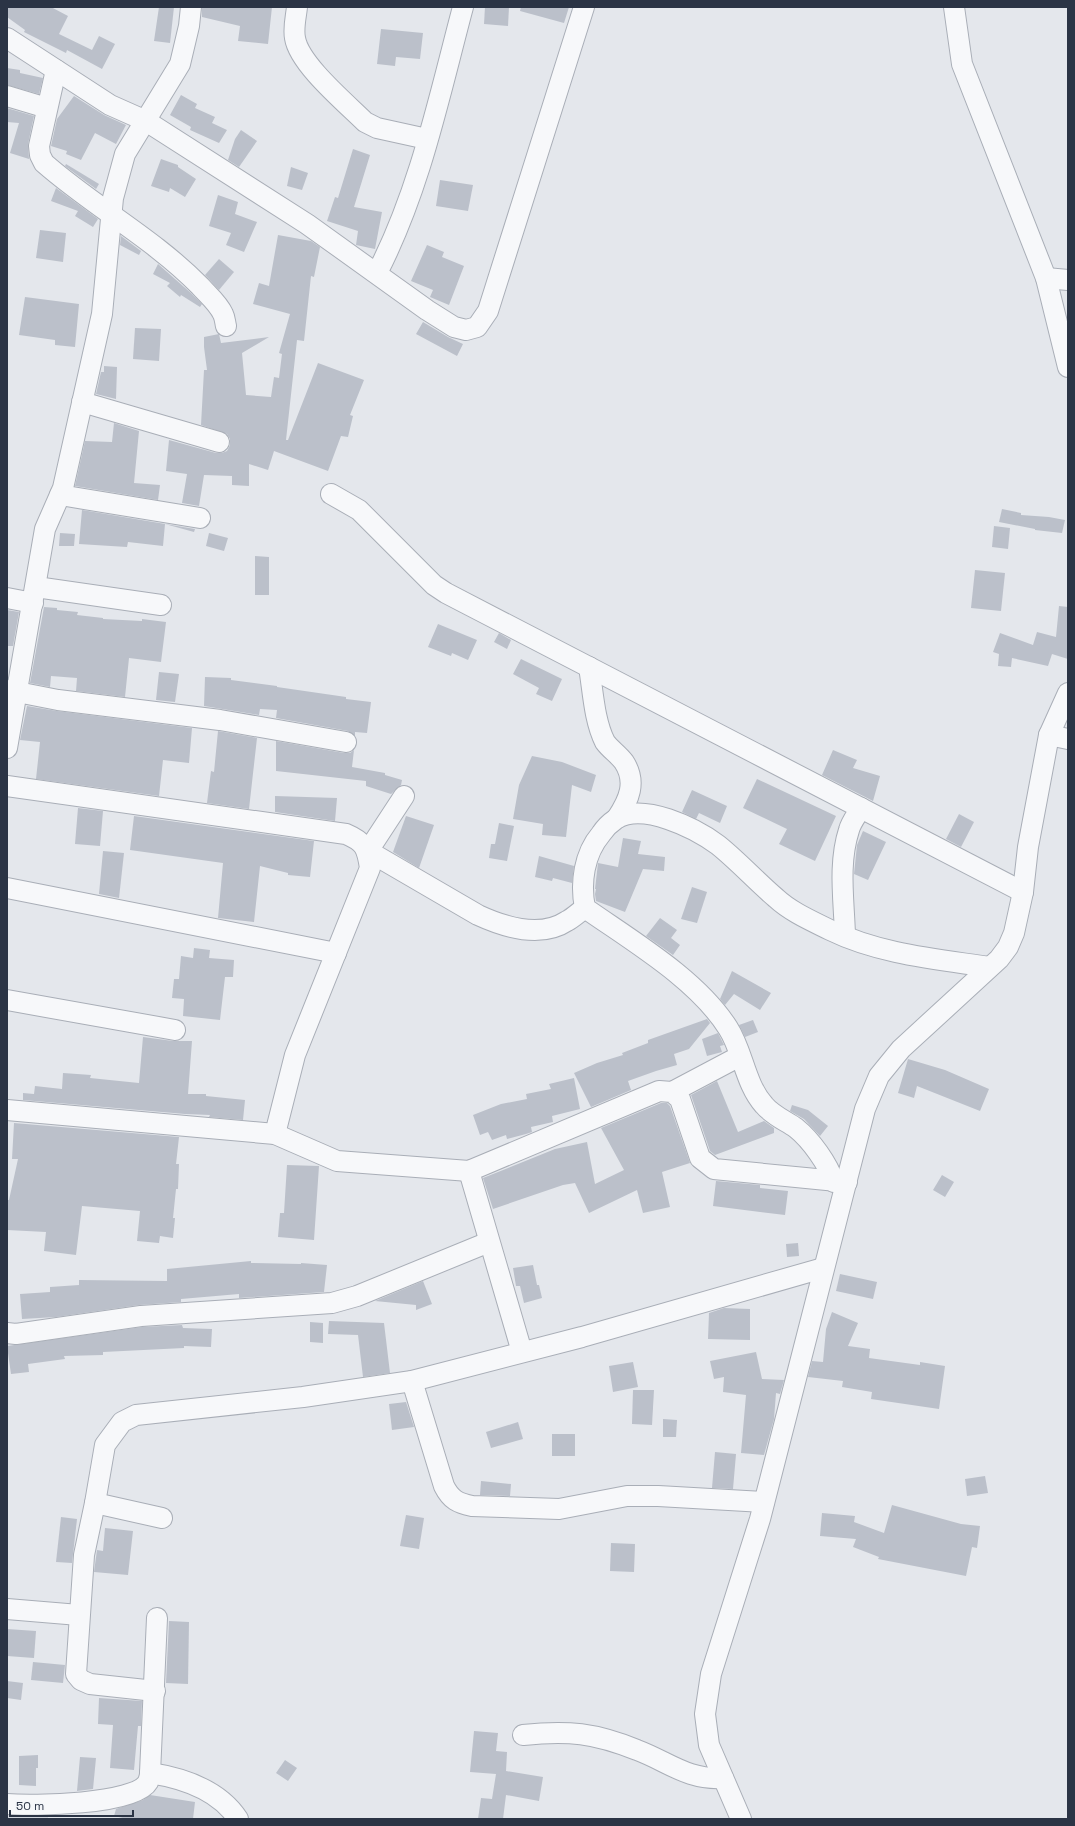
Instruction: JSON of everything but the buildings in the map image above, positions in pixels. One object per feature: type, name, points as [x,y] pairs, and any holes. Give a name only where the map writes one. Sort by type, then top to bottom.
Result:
[{"type":"street","points":[[7,748],[12,691],[34,595],[45,529],[60,495],[102,314],[113,198],[125,154],[180,64],[189,26],[191,7]]},
{"type":"street","points":[[297,7],[295,38],[299,52],[313,70],[365,122],[377,128],[427,139]]},
{"type":"street","points":[[377,273],[402,220],[415,182],[463,7]]},
{"type":"street","points":[[7,38],[110,105],[146,121],[307,224],[427,310],[454,327],[466,330],[477,327],[488,311],[584,7]]},
{"type":"street","points":[[954,7],[962,64],[1046,278],[1068,367]]},
{"type":"street","points":[[56,70],[39,146],[40,155],[44,163],[112,215],[160,249],[187,273],[218,306],[224,315],[226,326]]},
{"type":"street","points":[[7,96],[48,108]]},
{"type":"street","points":[[1046,278],[1068,280]]},
{"type":"street","points":[[82,402],[219,442]]},
{"type":"street","points":[[331,494],[359,510],[434,585],[446,593],[1023,892]]},
{"type":"street","points":[[60,495],[200,518]]},
{"type":"street","points":[[7,598],[34,595],[161,605]]},
{"type":"street","points":[[585,908],[583,885],[588,856],[593,844],[600,834],[617,818],[627,803],[632,783],[624,762],[606,742],[598,720],[589,667]]},
{"type":"street","points":[[12,691],[58,700],[220,720],[346,742]]},
{"type":"street","points":[[741,1819],[709,1745],[705,1714],[711,1674],[764,1502],[823,1268],[840,1182],[865,1109],[879,1076],[901,1049],[989,967],[1008,947],[1014,933],[1023,892],[1028,847],[1049,735],[1068,693]]},
{"type":"street","points":[[1049,735],[1068,739]]},
{"type":"street","points":[[7,786],[346,834],[359,840],[368,852],[478,915],[497,923],[519,929],[535,930],[551,928],[566,922],[585,908]]},
{"type":"street","points":[[276,1134],[295,1056],[370,868],[368,852],[404,796]]},
{"type":"street","points":[[844,935],[841,880],[843,852],[849,828],[861,808]]},
{"type":"street","points":[[617,818],[631,814],[645,814],[662,816],[686,826],[716,844],[753,875],[776,898],[792,910],[832,931],[875,946],[919,957],[989,967]]},
{"type":"street","points":[[7,888],[336,953]]},
{"type":"street","points":[[585,908],[655,957],[714,1007],[729,1029],[754,1090],[764,1106],[798,1130],[840,1182]]},
{"type":"street","points":[[7,1000],[175,1030]]},
{"type":"street","points":[[7,1110],[276,1134],[337,1161],[469,1171],[659,1091],[672,1092],[740,1056]]},
{"type":"street","points":[[672,1092],[680,1100],[700,1158],[714,1169],[840,1182]]},
{"type":"street","points":[[469,1171],[522,1352]]},
{"type":"street","points":[[7,1333],[16,1334],[169,1313],[332,1303],[358,1296],[490,1242]]},
{"type":"street","points":[[155,1691],[90,1684],[81,1680],[76,1674],[84,1555],[105,1445],[122,1422],[136,1415],[303,1397],[412,1381],[582,1337],[823,1268]]},
{"type":"street","points":[[412,1381],[444,1486],[449,1497],[459,1503],[472,1506],[559,1510],[627,1496],[658,1496],[764,1502]]},
{"type":"street","points":[[95,1503],[162,1518]]},
{"type":"street","points":[[7,1609],[80,1615]]},
{"type":"street","points":[[7,1804],[27,1805],[96,1801],[128,1794],[139,1789],[148,1782],[150,1773],[155,1691],[158,1618]]},
{"type":"street","points":[[523,1734],[553,1732],[579,1733],[594,1736],[638,1750],[684,1772],[702,1778],[724,1778]]},
{"type":"street","points":[[150,1773],[175,1777],[219,1798],[233,1811],[238,1819]]},
{"type":"shaded area","points":[[7,1813],[48,1816],[48,1819],[7,1819]]}]
